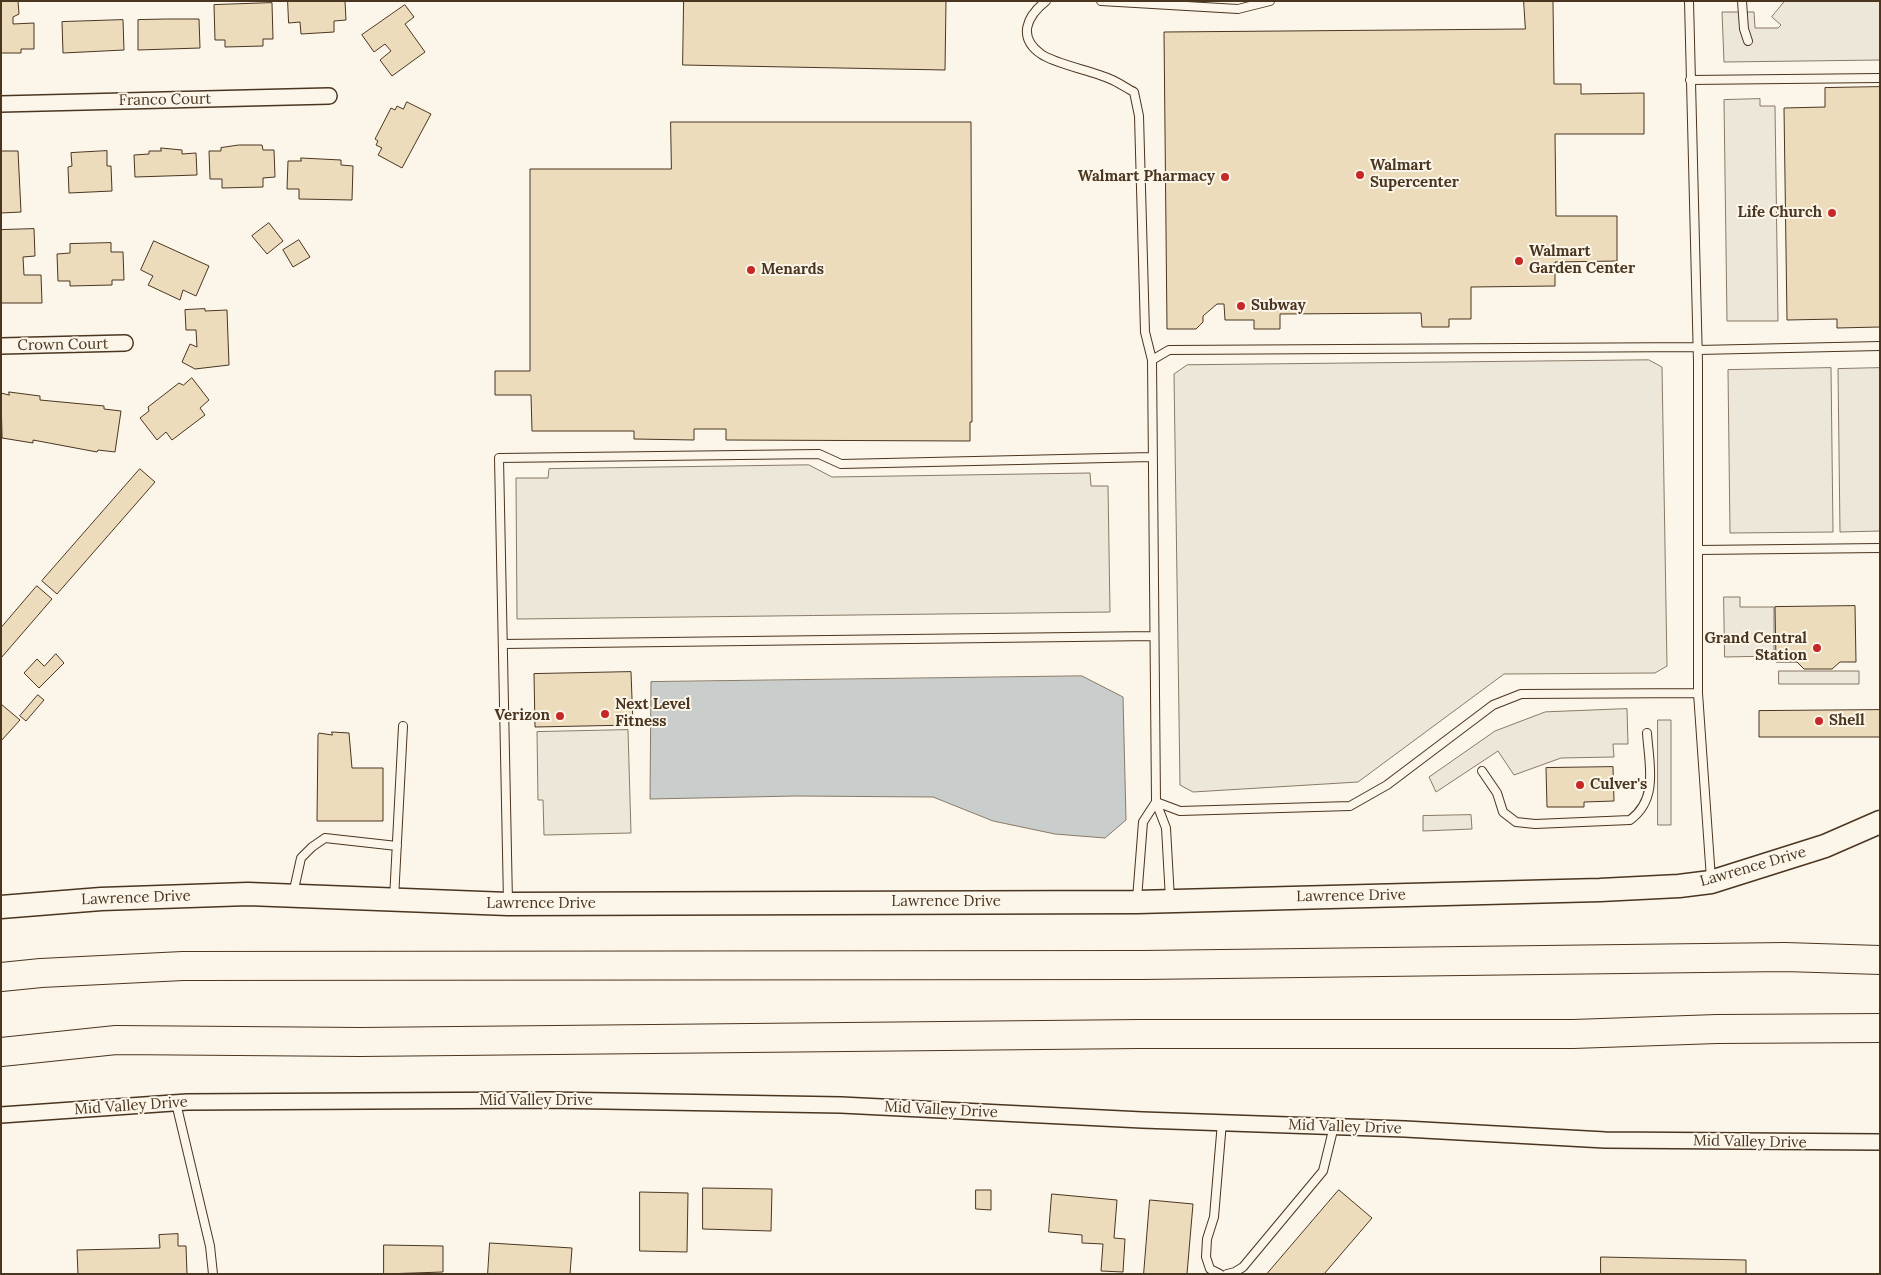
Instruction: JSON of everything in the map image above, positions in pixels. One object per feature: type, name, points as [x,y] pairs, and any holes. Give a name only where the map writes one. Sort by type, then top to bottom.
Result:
[{"type":"highway","points":[[1,977],[41,973],[183,966],[1142,965],[1785,957],[1880,953]]},
{"type":"highway","points":[[1785,957],[1880,960]]},
{"type":"highway","points":[[1,1052],[116,1040],[370,1042],[1149,1034],[1563,1034],[1717,1029],[1880,1028]]},
{"type":"highway","points":[[1717,1029],[1880,1041]]},
{"type":"main road","name":"Lawrence Drive","points":[[1,907],[101,899],[248,894],[508,904],[1137,902],[1600,890],[1679,886],[1711,882],[1825,846],[1880,822]]},
{"type":"street","name":"Franco Court","points":[[1,104],[329,96]]},
{"type":"street","name":"Crown Court","points":[[1,346],[125,343]]},
{"type":"street","name":"Mid Valley Drive","points":[[1,1115],[176,1103],[548,1100],[842,1105],[1334,1126],[1605,1140],[1880,1142]]},
{"type":"lane","points":[[1046,1],[1033,11],[1027,25],[1028,40],[1041,55],[1110,79],[1134,92],[1140,116],[1145,332],[1152,360],[1156,802],[1166,828],[1170,900]]},
{"type":"lane","points":[[1101,1],[1238,9],[1270,1]]},
{"type":"lane","points":[[1689,1],[1698,348],[1698,693],[1711,882]]},
{"type":"lane","points":[[1742,1],[1744,29],[1748,41]]},
{"type":"lane","points":[[1690,80],[1880,78]]},
{"type":"lane","points":[[1152,360],[1169,350],[1880,346]]},
{"type":"lane","points":[[508,904],[499,458],[819,454],[842,464],[1152,458]]},
{"type":"lane","points":[[1698,550],[1880,548]]},
{"type":"lane","points":[[503,644],[1154,636]]},
{"type":"lane","points":[[1156,802],[1180,811],[1350,806],[1387,785],[1493,705],[1521,694],[1698,693]]},
{"type":"lane","points":[[394,901],[403,726]]},
{"type":"lane","points":[[1482,771],[1497,793],[1503,812],[1516,822],[1535,824],[1630,820],[1646,803],[1650,782],[1647,733]]},
{"type":"lane","points":[[1137,902],[1144,822],[1156,802]]},
{"type":"lane","points":[[292,896],[301,858],[325,838],[397,846]]},
{"type":"lane","points":[[176,1103],[210,1246],[213,1274]]},
{"type":"lane","points":[[1220,1274],[1210,1269],[1206,1258],[1207,1239],[1214,1217],[1222,1122]]},
{"type":"lane","points":[[1227,1274],[1243,1267],[1323,1171],[1334,1126]]},
{"type":"shaded area","points":[[1785,1],[1880,1],[1880,60],[1724,62],[1722,12],[1754,12],[1755,28],[1778,28],[1781,25],[1772,17]]},
{"type":"shaded area","points":[[1760,99],[1760,106],[1775,106],[1778,321],[1727,321],[1724,100]]},
{"type":"shaded area","points":[[1649,360],[1662,367],[1667,666],[1655,673],[1504,674],[1358,782],[1193,792],[1180,785],[1174,374],[1187,365]]},
{"type":"shaded area","points":[[1831,368],[1833,532],[1730,533],[1728,370]]},
{"type":"shaded area","points":[[1880,368],[1880,531],[1840,532],[1838,369]]},
{"type":"shaded area","points":[[809,465],[832,477],[1090,473],[1091,486],[1108,486],[1110,612],[517,619],[516,478],[548,478],[549,469]]},
{"type":"shaded area","points":[[1724,597],[1740,597],[1740,607],[1774,607],[1774,656],[1725,657]]},
{"type":"shaded area","points":[[1779,671],[1859,671],[1859,684],[1779,684]]},
{"type":"shaded area","points":[[1082,676],[1123,697],[1126,820],[1105,838],[1055,834],[993,821],[933,797],[795,796],[650,799],[651,682]]},
{"type":"shaded area","points":[[1627,709],[1628,744],[1613,744],[1614,757],[1561,758],[1514,775],[1498,751],[1436,792],[1429,777],[1495,731],[1545,712]]},
{"type":"shaded area","points":[[1658,720],[1671,720],[1671,825],[1658,825]]},
{"type":"shaded area","points":[[628,730],[631,833],[544,835],[543,800],[538,800],[537,732]]},
{"type":"shaded area","points":[[1471,815],[1472,829],[1423,831],[1423,816]]},
{"type":"building","points":[[1,1],[18,1],[19,14],[13,17],[13,24],[34,23],[34,49],[21,49],[21,53],[1,53]]},
{"type":"building","points":[[288,1],[345,1],[346,20],[334,21],[334,32],[301,34],[300,22],[289,23]]},
{"type":"building","points":[[684,1],[946,1],[945,70],[683,65]]},
{"type":"building","name":"Walmart Supercenter","points":[[1524,1],[1553,1],[1554,84],[1581,84],[1581,94],[1644,93],[1644,134],[1555,134],[1556,216],[1617,216],[1617,261],[1555,262],[1555,286],[1471,287],[1471,319],[1449,319],[1449,327],[1422,327],[1421,313],[1280,314],[1280,329],[1254,329],[1254,320],[1225,320],[1224,304],[1217,304],[1203,316],[1203,322],[1196,329],[1167,329],[1164,32],[1525,29]]},
{"type":"building","points":[[272,3],[273,39],[263,39],[263,46],[225,47],[225,40],[215,40],[214,5]]},
{"type":"building","points":[[405,5],[414,17],[405,24],[425,52],[392,76],[380,60],[391,51],[385,44],[374,52],[362,35]]},
{"type":"building","points":[[199,19],[200,48],[138,50],[138,20]]},
{"type":"building","points":[[123,20],[124,50],[63,53],[62,22]]},
{"type":"building","name":"Life Church","points":[[1880,87],[1880,327],[1837,328],[1837,319],[1787,320],[1784,108],[1825,107],[1825,88]]},
{"type":"building","points":[[407,102],[431,114],[402,168],[378,155],[382,148],[376,145],[378,141],[375,139],[391,108],[395,110],[397,106],[403,109]]},
{"type":"building","name":"Menards","points":[[671,122],[971,122],[972,422],[970,422],[970,441],[726,440],[726,429],[694,429],[694,440],[634,439],[634,431],[532,431],[531,395],[495,395],[495,371],[530,371],[530,169],[671,169]]},
{"type":"building","points":[[239,145],[262,145],[263,150],[274,150],[275,177],[263,178],[263,187],[222,188],[222,179],[210,179],[209,151],[221,151],[221,148]]},
{"type":"building","points":[[161,148],[182,150],[182,154],[196,153],[197,175],[135,177],[134,155],[149,154],[149,151],[161,151]]},
{"type":"building","points":[[1,151],[18,151],[21,212],[1,213]]},
{"type":"building","points":[[107,151],[107,166],[111,166],[112,191],[69,193],[68,167],[72,166],[71,153]]},
{"type":"building","points":[[301,158],[341,160],[341,165],[353,166],[352,200],[299,199],[299,189],[287,189],[288,161],[301,161]]},
{"type":"building","points":[[269,223],[283,241],[267,254],[252,236]]},
{"type":"building","points":[[34,229],[35,256],[23,257],[24,275],[41,275],[42,303],[1,303],[1,230]]},
{"type":"building","points":[[299,240],[310,257],[293,267],[283,250]]},
{"type":"building","points":[[154,241],[209,266],[196,296],[183,290],[180,300],[148,285],[153,276],[141,270]]},
{"type":"building","points":[[111,243],[111,252],[123,252],[124,280],[112,280],[112,285],[70,286],[70,281],[58,281],[57,254],[70,253],[70,244]]},
{"type":"building","points":[[205,309],[205,311],[227,310],[229,365],[195,369],[182,362],[190,344],[197,347],[196,330],[186,330],[185,310]]},
{"type":"building","points":[[192,378],[209,400],[200,408],[205,415],[172,440],[166,432],[157,440],[140,418],[149,411],[148,407],[179,383],[183,385]]},
{"type":"building","points":[[9,392],[40,396],[40,400],[104,406],[104,409],[121,411],[115,452],[98,450],[97,452],[33,440],[33,443],[2,438],[1,393],[9,395]]},
{"type":"building","points":[[140,469],[155,482],[57,594],[42,581]]},
{"type":"building","points":[[37,586],[52,599],[1,658],[1,628]]},
{"type":"building","points":[[1855,606],[1856,662],[1840,662],[1832,669],[1804,669],[1797,662],[1776,662],[1775,607]]},
{"type":"building","points":[[56,654],[64,663],[39,688],[24,673],[37,659],[44,666]]},
{"type":"building","points":[[631,672],[633,725],[535,727],[534,674]]},
{"type":"building","points":[[38,695],[44,700],[26,721],[20,716]]},
{"type":"building","points":[[1,704],[20,720],[1,741]]},
{"type":"building","points":[[1880,710],[1880,737],[1759,737],[1759,711]]},
{"type":"building","points":[[332,732],[349,733],[352,768],[383,768],[383,821],[317,821],[318,735],[319,733],[332,735]]},
{"type":"building","name":"Culver's","points":[[1613,767],[1614,801],[1584,802],[1584,807],[1547,807],[1546,768]]},
{"type":"building","points":[[703,1188],[772,1189],[771,1231],[703,1229]]},
{"type":"building","points":[[976,1190],[991,1190],[991,1210],[976,1209]]},
{"type":"building","points":[[1339,1190],[1372,1218],[1324,1274],[1267,1274]]},
{"type":"building","points":[[640,1192],[688,1193],[687,1252],[640,1251]]},
{"type":"building","points":[[1052,1194],[1117,1200],[1114,1238],[1125,1239],[1123,1272],[1101,1271],[1103,1244],[1082,1243],[1082,1235],[1049,1232]]},
{"type":"building","points":[[1150,1200],[1193,1204],[1187,1274],[1144,1274]]},
{"type":"building","points":[[178,1234],[178,1246],[186,1246],[187,1274],[78,1274],[77,1250],[160,1248],[159,1235]]},
{"type":"building","points":[[490,1243],[572,1248],[570,1274],[488,1274]]},
{"type":"building","points":[[384,1245],[443,1246],[443,1272],[384,1274]]},
{"type":"building","points":[[1601,1257],[1746,1260],[1746,1274],[1601,1274]]},
{"type":"place","name":"Walmart Supercenter","points":[[1360,175]]},
{"type":"place","name":"Walmart Pharmacy","points":[[1225,177]]},
{"type":"place","name":"Life Church","points":[[1832,213]]},
{"type":"place","name":"Walmart Garden Center","points":[[1519,261]]},
{"type":"place","name":"Menards","points":[[751,270]]},
{"type":"place","name":"Subway","points":[[1241,306]]},
{"type":"place","name":"Grand Central Station","points":[[1817,648]]},
{"type":"place","name":"Next Level Fitness","points":[[605,714]]},
{"type":"place","name":"Verizon","points":[[560,716]]},
{"type":"place","name":"Shell","points":[[1819,721]]},
{"type":"place","name":"Culver's","points":[[1580,785]]}]
